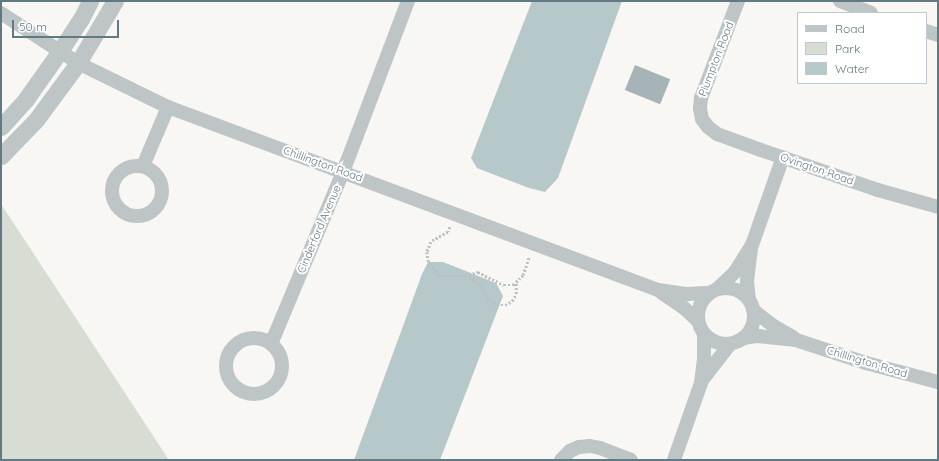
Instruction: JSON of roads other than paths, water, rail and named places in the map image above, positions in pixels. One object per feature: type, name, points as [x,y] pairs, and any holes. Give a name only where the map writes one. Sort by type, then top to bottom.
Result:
[{"type":"street","points":[[1,127],[26,99],[60,51],[81,19],[90,1]]},
{"type":"street","points":[[1,156],[36,120],[78,63],[115,1]]},
{"type":"street","name":"Plumpton Road","points":[[702,118],[700,98],[738,1]]},
{"type":"street","points":[[840,1],[869,12]]},
{"type":"street","name":"Cinderford Avenue","points":[[272,344],[343,172],[404,2]]},
{"type":"street","name":"Chillington Road","points":[[1,13],[78,63],[168,107],[658,290],[688,294],[714,291]]},
{"type":"street","points":[[927,31],[938,35]]},
{"type":"street","points":[[143,166],[168,107]]},
{"type":"street","name":"Ovington Road","points":[[702,118],[708,127],[716,134],[878,190],[938,207]]},
{"type":"street","points":[[701,383],[736,341],[752,326],[751,305],[747,280],[752,245],[783,157]]},
{"type":"street","points":[[674,460],[701,383],[704,363],[700,305],[735,272],[752,245]]},
{"type":"street","points":[[714,291],[733,288],[742,293],[751,305]]},
{"type":"street","name":"Chillington Road","points":[[658,290],[684,308],[701,328]]},
{"type":"street","name":"Chillington Road","points":[[751,305],[772,325],[796,340]]},
{"type":"street","points":[[701,328],[716,342],[736,341]]},
{"type":"street","name":"Chillington Road","points":[[736,341],[758,336],[796,340],[866,363],[938,382]]},
{"type":"street","points":[[565,456],[579,447],[590,446],[600,448],[631,460]]},
{"type":"water","points":[[532,1],[622,1],[558,178],[545,192],[529,188],[477,168],[471,158]]},
{"type":"water","points":[[428,262],[443,262],[496,283],[503,296],[440,460],[354,460],[422,274]]}]
